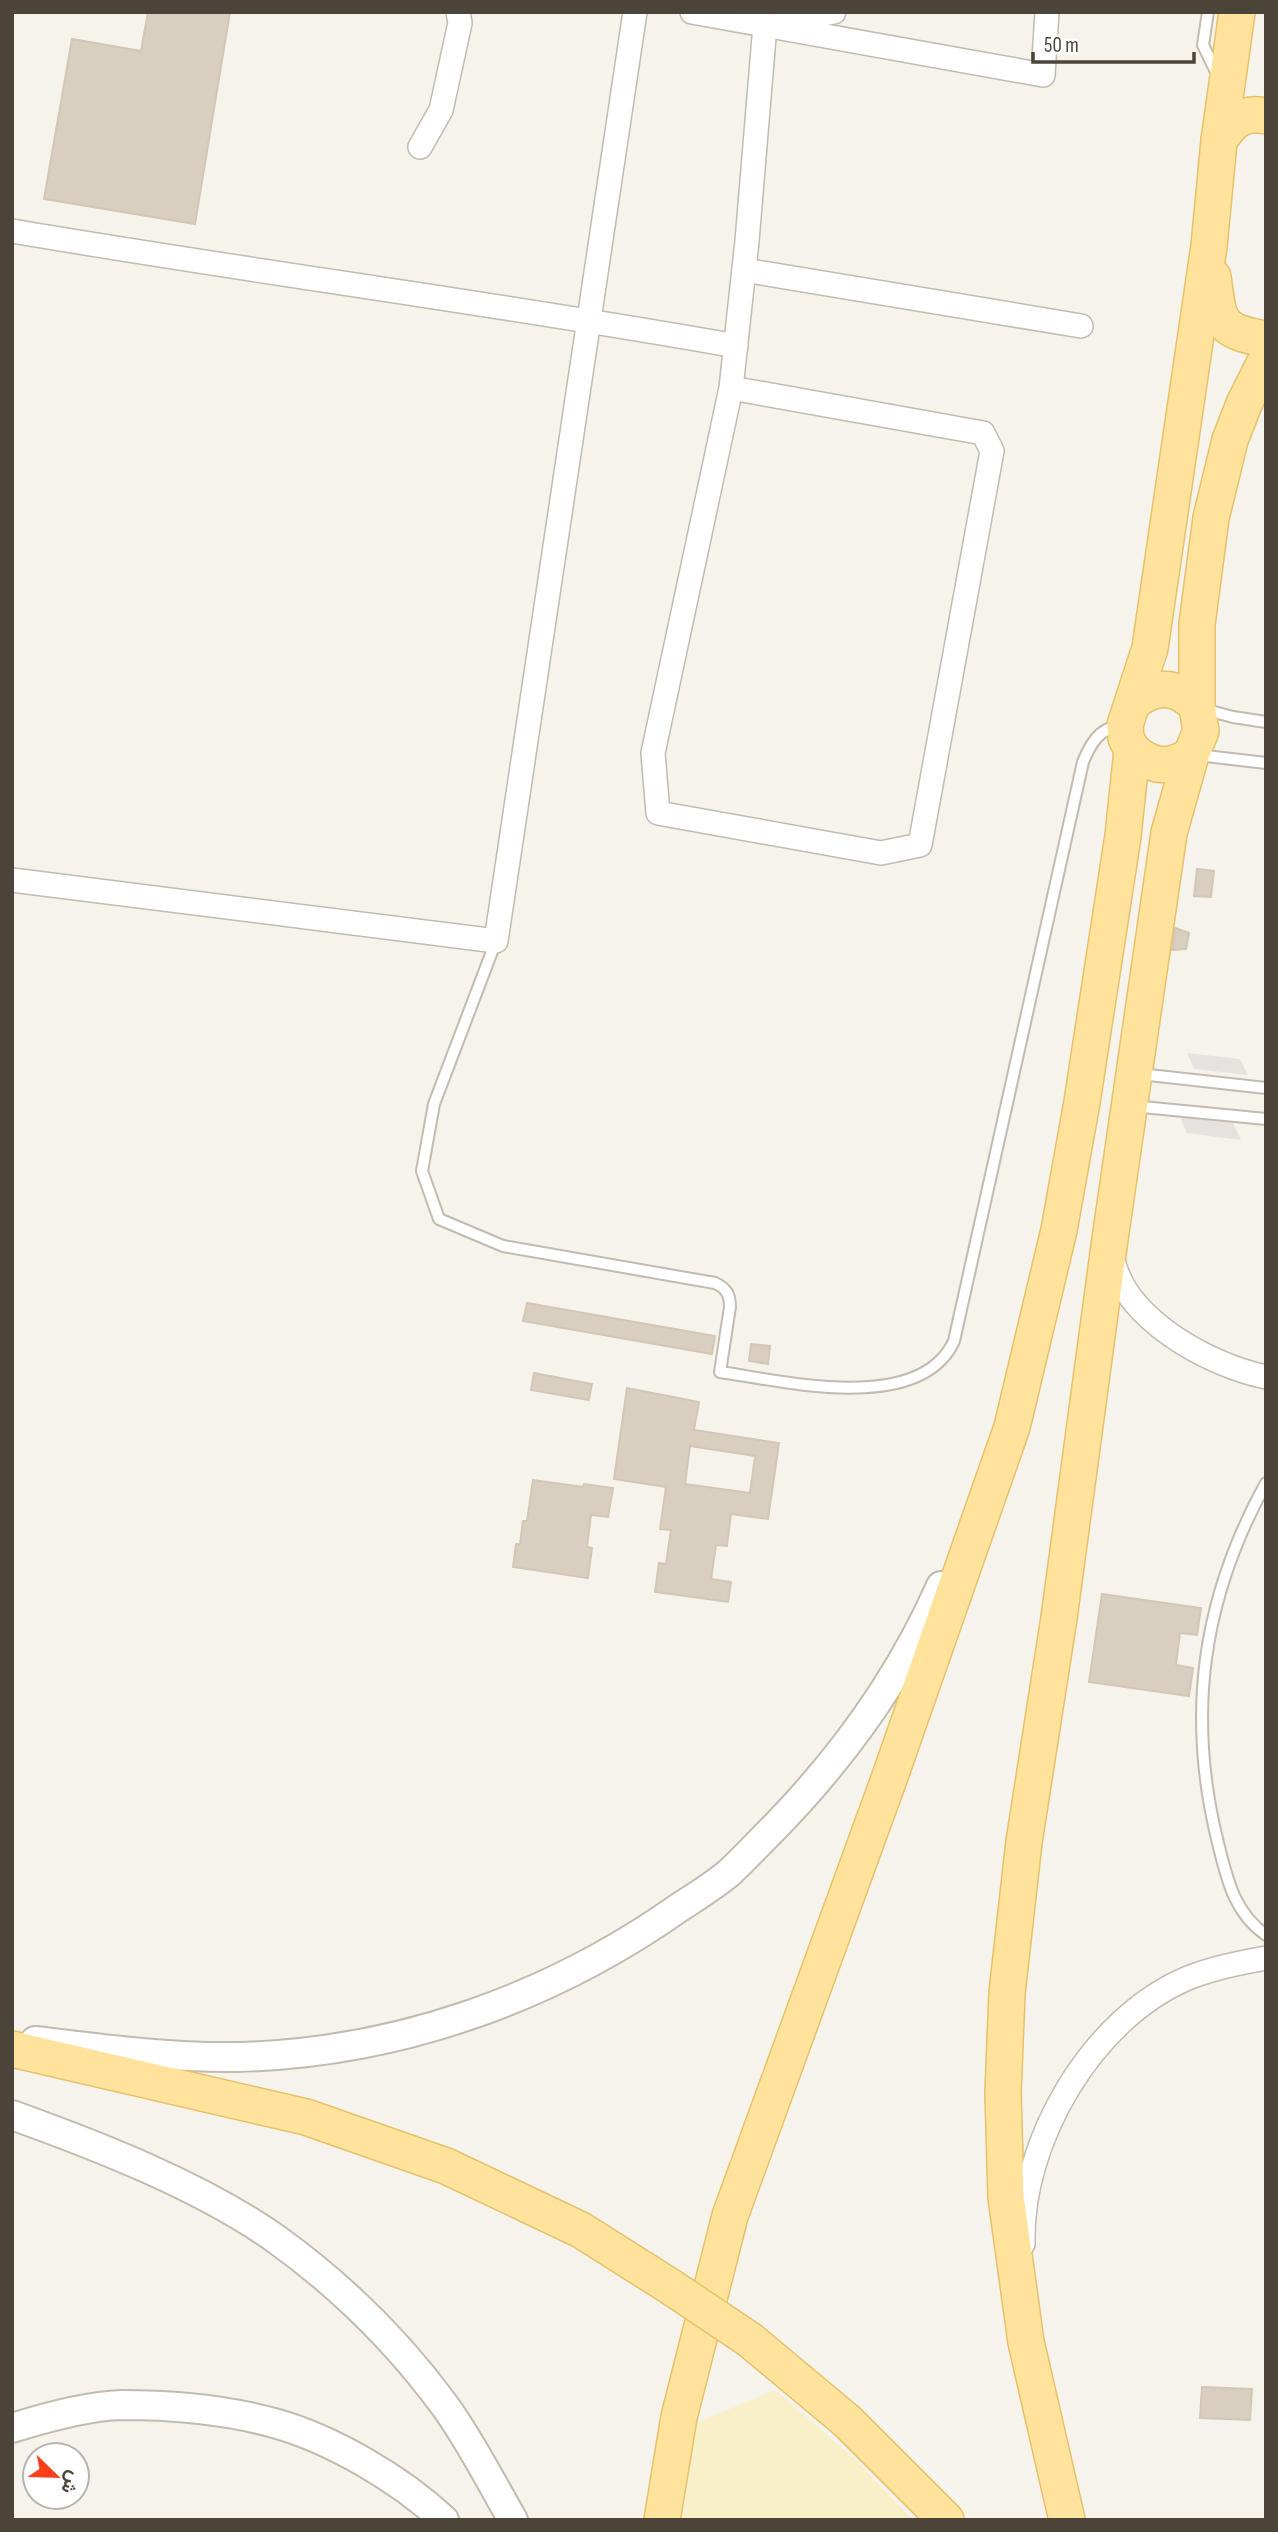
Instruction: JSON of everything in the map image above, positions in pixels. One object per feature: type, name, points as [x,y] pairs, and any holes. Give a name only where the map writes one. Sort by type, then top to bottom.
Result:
[{"type":"main road","points":[[662,2520],[679,2417],[730,2216],[889,1779],[1012,1427],[1059,1230],[1082,1102],[1123,836],[1130,726],[1150,648],[1209,246],[1219,141],[1237,12]]},
{"type":"main road","points":[[1219,141],[1229,126],[1242,116],[1266,116]]},
{"type":"main road","points":[[1209,246],[1218,313],[1223,323],[1246,336],[1266,339]]},
{"type":"main road","points":[[1067,2520],[1026,2342],[1006,2197],[1003,2093],[1007,1993],[1024,1842],[1059,1618],[1169,833],[1191,755],[1201,731],[1197,708],[1197,624],[1210,518],[1230,440],[1266,360]]},
{"type":"main road","points":[[1191,755],[1167,766],[1154,765],[1142,759],[1130,726],[1143,695],[1155,690],[1179,692],[1189,698],[1197,708]]},
{"type":"main road","points":[[12,2049],[306,2117],[446,2166],[581,2230],[750,2340],[847,2421],[946,2520]]},
{"type":"street","points":[[420,147],[440,110],[460,23],[458,12]]},
{"type":"street","points":[[12,880],[496,942],[635,12]]},
{"type":"street","points":[[692,12],[1042,75],[1047,12]]},
{"type":"street","points":[[765,25],[834,12]]},
{"type":"street","points":[[731,388],[983,433],[992,451],[920,845],[881,853],[658,813],[653,753],[731,388],[765,25]]},
{"type":"street","points":[[12,231],[162,257],[588,320],[736,346]]},
{"type":"street","points":[[744,270],[1081,326]]},
{"type":"street","points":[[1110,1239],[1115,1271],[1127,1294],[1151,1319],[1210,1359],[1245,1373],[1266,1377]]},
{"type":"street","points":[[12,2038],[155,2055],[239,2057],[319,2050],[405,2036],[486,2011],[566,1977],[651,1928],[729,1872],[802,1800],[865,1721],[920,1634],[1012,1427]]},
{"type":"street","points":[[1026,2342],[1023,2238],[1029,2187],[1044,2137],[1064,2093],[1090,2055],[1125,2019],[1157,1994],[1188,1978],[1225,1966],[1266,1958]]},
{"type":"street","points":[[12,2115],[119,2156],[222,2207],[274,2238],[317,2272],[368,2316],[445,2406],[513,2520]]},
{"type":"street","points":[[12,2428],[46,2417],[119,2405],[196,2409],[275,2423],[348,2452],[420,2497],[444,2520]]},
{"type":"lane","points":[[1208,12],[1203,46],[1226,92]]},
{"type":"lane","points":[[1197,708],[1266,722]]},
{"type":"lane","points":[[496,942],[434,1104],[422,1171],[439,1219],[503,1246],[722,1286],[730,1298],[730,1307],[720,1372],[859,1389],[918,1377],[937,1367],[954,1341],[1083,762],[1090,745],[1101,733],[1113,726],[1130,726]]},
{"type":"lane","points":[[1191,755],[1266,763]]},
{"type":"lane","points":[[1132,1089],[1266,1088]]},
{"type":"lane","points":[[1132,1089],[1265,1116]]},
{"type":"lane","points":[[1266,1483],[1251,1511],[1225,1575],[1208,1636],[1202,1691],[1203,1747],[1210,1810],[1223,1864],[1235,1902],[1244,1917],[1266,1935]]},
{"type":"sand","points":[[775,2390],[855,2459],[913,2520],[682,2520],[696,2423]]},
{"type":"shaded area","points":[[1187,1053],[1240,1059],[1248,1075],[1194,1069]]},
{"type":"shaded area","points":[[1180,1117],[1233,1123],[1241,1140],[1187,1133]]},
{"type":"building","points":[[148,12],[230,12],[195,224],[44,199],[72,39],[141,51]]},
{"type":"building","points":[[1197,869],[1214,871],[1211,897],[1194,896]]},
{"type":"building","points":[[1175,928],[1189,933],[1186,949],[1172,950]]},
{"type":"building","points":[[527,1303],[715,1336],[712,1354],[523,1321]]},
{"type":"building","points":[[751,1344],[770,1346],[768,1364],[749,1361]]},
{"type":"building","points":[[534,1373],[592,1384],[589,1400],[531,1390]]},
{"type":"building","points":[[627,1388],[699,1402],[694,1430],[779,1443],[768,1519],[731,1514],[727,1546],[716,1545],[711,1579],[731,1582],[728,1602],[655,1592],[659,1563],[666,1564],[671,1530],[660,1529],[666,1487],[614,1479]],"holes":[[[690,1446],[755,1456],[750,1493],[685,1484]]]},
{"type":"building","points":[[533,1480],[613,1488],[608,1517],[591,1515],[587,1547],[592,1548],[588,1578],[513,1567],[523,1521],[527,1521]]},
{"type":"building","points":[[1102,1594],[1201,1608],[1197,1635],[1180,1633],[1176,1665],[1193,1668],[1189,1696],[1089,1682]]},
{"type":"building","points":[[1202,2387],[1252,2389],[1250,2420],[1200,2418]]}]
